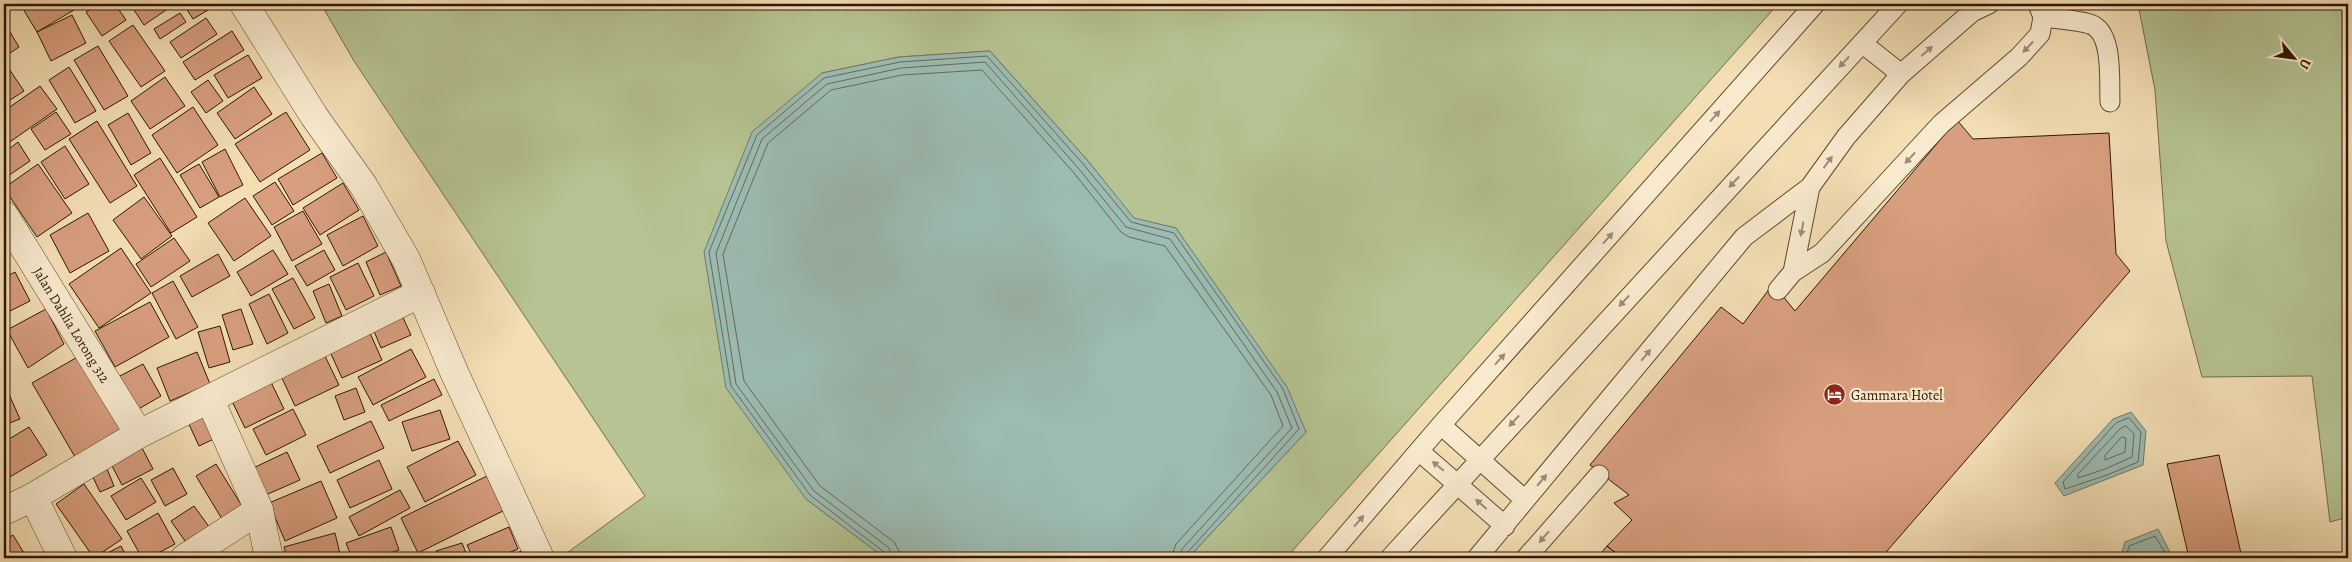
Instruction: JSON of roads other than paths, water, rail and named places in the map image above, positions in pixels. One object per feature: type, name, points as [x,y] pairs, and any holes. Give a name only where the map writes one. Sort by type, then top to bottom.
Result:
[{"type":"street","points":[[244,4],[314,116],[363,185],[406,260],[455,374],[540,558]]},
{"type":"street","name":"Jalan Dahlia Lorong 312","points":[[4,216],[139,434]]},
{"type":"street","points":[[4,511],[33,497],[139,434],[421,293]]},
{"type":"street","points":[[210,400],[259,510],[269,558]]},
{"type":"street","points":[[33,497],[63,558]]},
{"type":"street","points":[[185,558],[259,510]]},
{"type":"lane","points":[[1327,558],[1441,425],[1815,4]]},
{"type":"lane","points":[[1390,558],[1898,4]]},
{"type":"lane","points":[[1477,558],[1506,526],[1744,237],[1810,187],[1846,137],[1901,74],[1972,12],[1989,4]]},
{"type":"lane","points":[[1778,290],[1794,272],[1822,253],[1941,124],[2019,57],[2040,34],[2041,10],[2091,24],[2102,33],[2107,44],[2110,102]]},
{"type":"lane","points":[[1862,43],[1901,74]]},
{"type":"lane","points":[[1794,272],[1810,187]]},
{"type":"lane","points":[[1441,425],[1526,500]]},
{"type":"lane","points":[[1419,451],[1458,482],[1506,526]]},
{"type":"lane","points":[[1526,558],[1599,474]]},
{"type":"water","points":[[990,51],[1088,161],[1134,218],[1176,228],[1287,387],[1306,432],[1188,558],[885,558],[806,499],[726,388],[704,252],[752,132],[822,73],[899,57]]},
{"type":"water","points":[[2131,412],[2146,431],[2143,465],[2064,496],[2055,483],[2113,419]]},
{"type":"water","points":[[2158,529],[2173,558],[2120,558],[2125,542]]},
{"type":"place","name":"Gammara Hotel","points":[[1835,395]]}]
